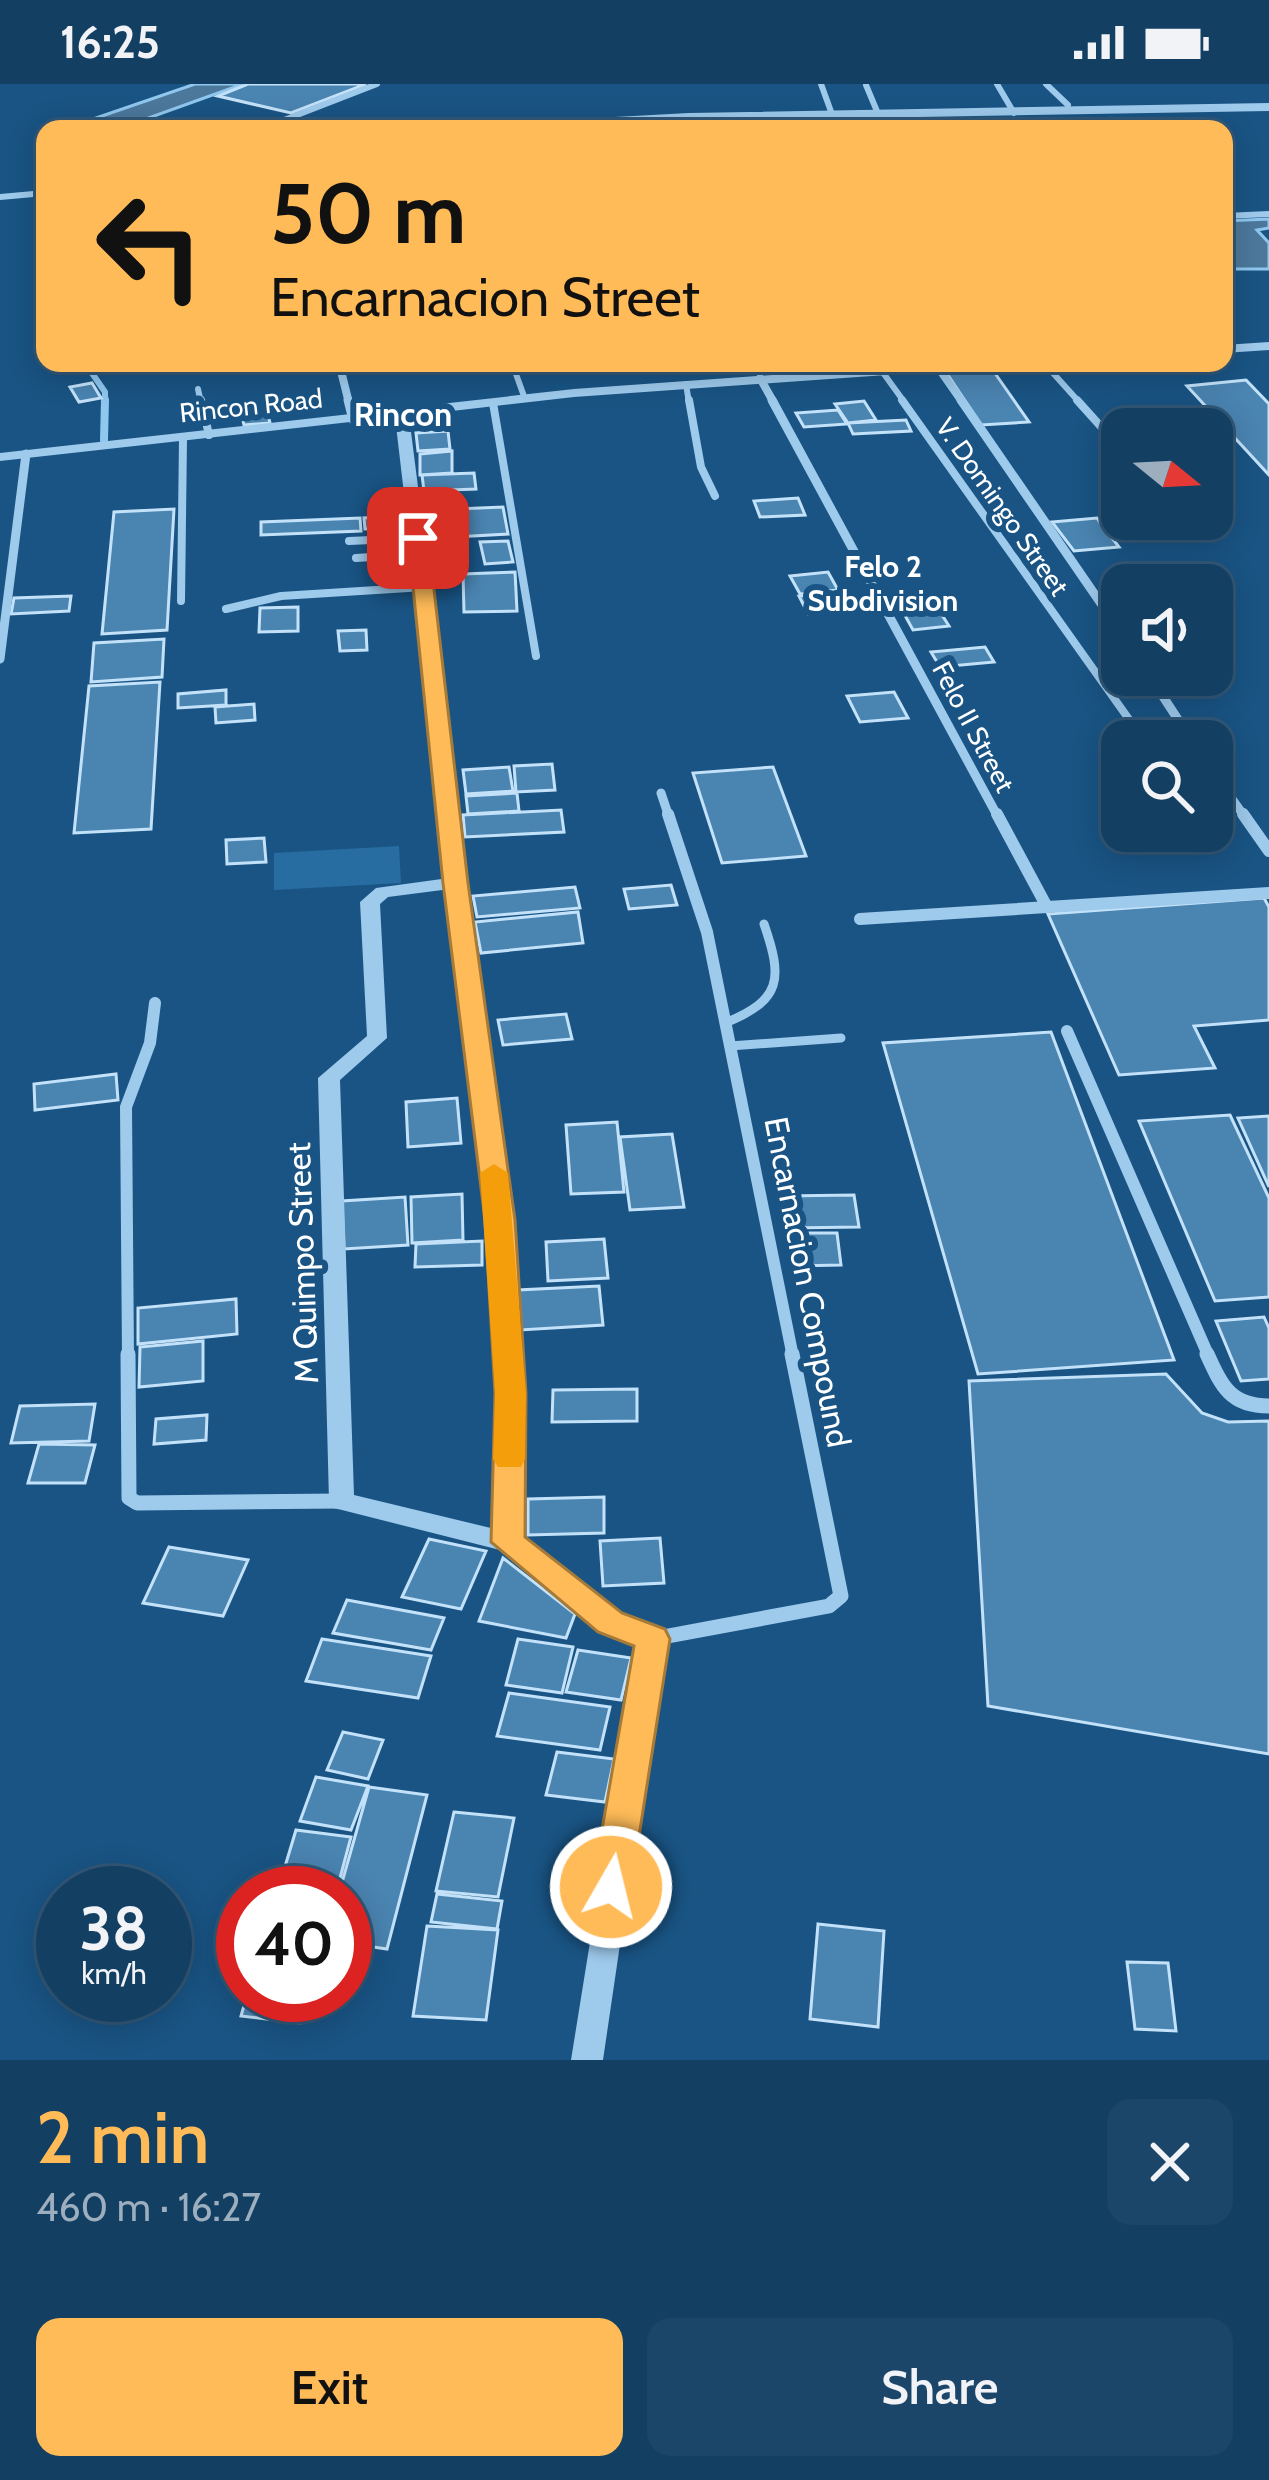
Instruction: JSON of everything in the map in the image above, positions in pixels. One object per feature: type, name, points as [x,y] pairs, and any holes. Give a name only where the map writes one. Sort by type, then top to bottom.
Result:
[{"type":"street","points":[[821,84],[833,117]]},
{"type":"street","points":[[997,84],[1014,113]]},
{"type":"street","points":[[866,85],[879,116]]},
{"type":"street","points":[[789,120],[1269,107]]},
{"type":"street","points":[[1233,348],[1269,346]]},
{"type":"street","points":[[341,372],[353,420]]},
{"type":"street","name":"Rincon Road","points":[[0,457],[819,372]]},
{"type":"street","points":[[941,372],[1101,604]]},
{"type":"street","name":"Felo II Street","points":[[760,378],[1047,907]]},
{"type":"street","points":[[401,415],[500,1220],[511,1393],[508,1542]]},
{"type":"street","points":[[0,659],[26,454]]},
{"type":"street","name":"Encarnacion Compound","points":[[652,1639],[829,1606],[841,1596],[706,932],[661,793]]},
{"type":"street","points":[[1233,800],[1269,851]]},
{"type":"street","name":"M Quimpo Street","points":[[342,1501],[329,1078],[377,1038],[370,902],[383,892],[455,883]]},
{"type":"street","points":[[860,919],[1269,892]]},
{"type":"street","points":[[155,1003],[150,1043],[126,1107],[129,1498],[137,1503],[342,1501],[508,1542],[610,1622],[652,1639],[587,2060]]},
{"type":"street","points":[[1067,1030],[1222,1388],[1244,1406],[1269,1406]]},
{"type":"lane","points":[[284,120],[377,84]]},
{"type":"lane","points":[[1046,84],[1068,105]]},
{"type":"lane","points":[[0,197],[36,194]]},
{"type":"lane","points":[[1233,216],[1269,214]]},
{"type":"lane","points":[[515,372],[524,399]]},
{"type":"lane","name":"V. Domingo Street","points":[[882,372],[1129,720]]},
{"type":"lane","points":[[1052,372],[1101,427]]},
{"type":"lane","points":[[686,384],[700,467],[715,496]]},
{"type":"lane","points":[[198,389],[208,435]]},
{"type":"lane","points":[[493,403],[536,656]]},
{"type":"lane","points":[[181,602],[183,438]]},
{"type":"lane","points":[[349,541],[418,546]]},
{"type":"lane","points":[[356,558],[418,546]]},
{"type":"lane","points":[[226,609],[281,596],[424,586]]},
{"type":"lane","points":[[725,1023],[769,1001],[778,984],[776,958],[764,924]]},
{"type":"lane","points":[[730,1046],[841,1038]]},
{"type":"shaded area","points":[[195,84],[243,84],[143,120],[90,120]]},
{"type":"shaded area","points":[[1269,219],[1269,228],[1257,230],[1269,243],[1269,269],[1233,269],[1233,221]]},
{"type":"shaded area","points":[[399,846],[401,883],[274,890],[274,853]]},
{"type":"building","points":[[248,84],[366,84],[291,113],[218,96]]},
{"type":"building","points":[[946,372],[994,372],[1029,422],[981,425]]},
{"type":"building","points":[[1246,380],[1269,404],[1269,475],[1233,436],[1233,408],[1207,408],[1187,386]]},
{"type":"building","points":[[92,383],[101,398],[79,402],[70,387]]},
{"type":"building","points":[[864,401],[876,420],[848,423],[835,404]]},
{"type":"building","points":[[838,410],[847,424],[804,427],[796,413]]},
{"type":"building","points":[[267,411],[270,423],[244,425],[241,413]]},
{"type":"building","points":[[906,420],[911,431],[853,434],[848,423]]},
{"type":"building","points":[[448,431],[450,449],[418,451],[416,433]]},
{"type":"building","points":[[452,451],[452,473],[420,475],[420,454]]},
{"type":"building","points":[[474,473],[476,489],[424,491],[422,475]]},
{"type":"building","points":[[798,498],[805,515],[760,517],[754,501]]},
{"type":"building","points":[[503,507],[508,534],[437,538],[433,510]]},
{"type":"building","points":[[174,509],[167,630],[102,634],[114,512]]},
{"type":"building","points":[[398,516],[399,528],[365,529],[364,518]]},
{"type":"building","points":[[360,518],[361,531],[261,535],[261,522]]},
{"type":"building","points":[[1097,518],[1101,540],[1114,540],[1119,547],[1074,551],[1052,522]]},
{"type":"building","points":[[508,541],[513,562],[485,564],[480,542]]},
{"type":"building","points":[[515,572],[517,611],[464,612],[463,574]]},
{"type":"building","points":[[828,572],[838,590],[800,594],[790,576]]},
{"type":"building","points":[[842,592],[851,610],[808,614],[799,596]]},
{"type":"building","points":[[71,596],[69,611],[11,614],[14,598]]},
{"type":"building","points":[[298,607],[298,631],[259,632],[260,608]]},
{"type":"building","points":[[937,607],[949,626],[913,630],[902,610]]},
{"type":"building","points":[[366,630],[367,650],[340,651],[338,631]]},
{"type":"building","points":[[164,639],[162,677],[91,682],[94,643]]},
{"type":"building","points":[[985,647],[994,662],[940,667],[931,652]]},
{"type":"building","points":[[160,682],[151,829],[74,833],[89,686]]},
{"type":"building","points":[[226,690],[226,705],[178,708],[178,694]]},
{"type":"building","points":[[894,692],[908,718],[860,722],[847,696]]},
{"type":"building","points":[[254,704],[255,720],[216,723],[215,707]]},
{"type":"building","points":[[552,764],[555,790],[516,792],[514,766]]},
{"type":"building","points":[[509,767],[513,791],[466,794],[463,770]]},
{"type":"building","points":[[773,767],[806,856],[722,863],[693,773]]},
{"type":"building","points":[[517,793],[519,811],[468,814],[466,796]]},
{"type":"building","points":[[561,810],[564,832],[465,837],[463,815]]},
{"type":"building","points":[[264,838],[266,862],[227,864],[226,840]]},
{"type":"building","points":[[671,885],[677,905],[629,909],[624,889]]},
{"type":"building","points":[[575,887],[580,908],[477,917],[473,896]]},
{"type":"building","points":[[1264,898],[1269,907],[1269,1020],[1194,1026],[1215,1068],[1119,1075],[1048,914]]},
{"type":"building","points":[[578,912],[583,943],[481,953],[475,922]]},
{"type":"building","points":[[566,1014],[572,1039],[503,1045],[498,1020]]},
{"type":"building","points":[[1051,1032],[1174,1360],[978,1374],[883,1043]]},
{"type":"building","points":[[116,1074],[118,1100],[35,1110],[34,1084]]},
{"type":"building","points":[[457,1098],[461,1143],[408,1147],[406,1102]]},
{"type":"building","points":[[1230,1115],[1269,1198],[1269,1297],[1215,1301],[1139,1121]]},
{"type":"building","points":[[1269,1116],[1269,1187],[1238,1118]]},
{"type":"building","points":[[617,1122],[624,1192],[571,1194],[566,1125]]},
{"type":"building","points":[[672,1134],[684,1207],[630,1210],[620,1137]]},
{"type":"building","points":[[462,1194],[463,1240],[412,1243],[411,1197]]},
{"type":"building","points":[[854,1195],[859,1227],[788,1228],[784,1196]]},
{"type":"building","points":[[405,1197],[408,1245],[344,1249],[342,1201]]},
{"type":"building","points":[[789,1233],[837,1233],[841,1265],[792,1266]]},
{"type":"building","points":[[604,1239],[608,1278],[548,1281],[546,1242]]},
{"type":"building","points":[[482,1241],[482,1265],[415,1267],[416,1244]]},
{"type":"building","points":[[599,1286],[603,1325],[520,1330],[518,1290]]},
{"type":"building","points":[[236,1299],[237,1334],[138,1344],[138,1308]]},
{"type":"building","points":[[1264,1317],[1269,1328],[1269,1379],[1241,1381],[1216,1321]]},
{"type":"building","points":[[203,1341],[203,1381],[139,1387],[140,1347]]},
{"type":"building","points":[[1166,1374],[1202,1413],[1228,1422],[1269,1421],[1269,1754],[988,1706],[969,1381]]},
{"type":"building","points":[[637,1389],[637,1421],[552,1422],[553,1390]]},
{"type":"building","points":[[95,1404],[89,1441],[11,1443],[20,1406]]},
{"type":"building","points":[[207,1415],[206,1440],[154,1444],[156,1419]]},
{"type":"building","points":[[39,1444],[95,1445],[85,1483],[28,1483]]},
{"type":"building","points":[[604,1497],[604,1533],[528,1535],[528,1499]]},
{"type":"building","points":[[660,1538],[664,1583],[603,1586],[600,1541]]},
{"type":"building","points":[[429,1539],[486,1551],[461,1609],[402,1597]]},
{"type":"building","points":[[169,1547],[248,1560],[223,1616],[143,1603]]},
{"type":"building","points":[[503,1558],[575,1614],[566,1638],[479,1621]]},
{"type":"building","points":[[347,1600],[444,1618],[431,1650],[333,1633]]},
{"type":"building","points":[[322,1639],[431,1656],[418,1698],[306,1681]]},
{"type":"building","points":[[518,1639],[573,1647],[562,1693],[506,1685]]},
{"type":"building","points":[[578,1650],[631,1658],[621,1700],[566,1692]]},
{"type":"building","points":[[509,1693],[610,1707],[600,1750],[497,1736]]},
{"type":"building","points":[[343,1732],[383,1740],[368,1779],[327,1770]]},
{"type":"building","points":[[557,1752],[614,1759],[605,1802],[546,1795]]},
{"type":"building","points":[[316,1777],[368,1786],[351,1830],[300,1821]]},
{"type":"building","points":[[369,1787],[427,1795],[387,1949],[372,1947],[372,1866],[347,1866]]},
{"type":"building","points":[[454,1812],[514,1818],[498,1897],[436,1891]]},
{"type":"building","points":[[296,1830],[351,1837],[343,1866],[285,1866]]},
{"type":"building","points":[[437,1894],[502,1901],[497,1929],[431,1922]]},
{"type":"building","points":[[818,1924],[884,1931],[878,2027],[810,2019]]},
{"type":"building","points":[[427,1926],[498,1930],[486,2020],[413,2016]]},
{"type":"building","points":[[1127,1962],[1168,1963],[1176,2031],[1135,2029]]},
{"type":"waterway","points":[[91,372],[105,400]]},
{"type":"waterway","points":[[104,440],[105,400]]},
{"type":"slow traffic","points":[[494,1173],[511,1393],[509,1459]]},
{"type":"district","name":"Rincon","points":[[403,414]]},
{"type":"district","name":"Felo 2 Subdivision","points":[[883,584]]},
{"type":"route","points":[[418,538],[455,883],[500,1220],[511,1393],[508,1542],[610,1622],[652,1639],[611,1887]]}]
